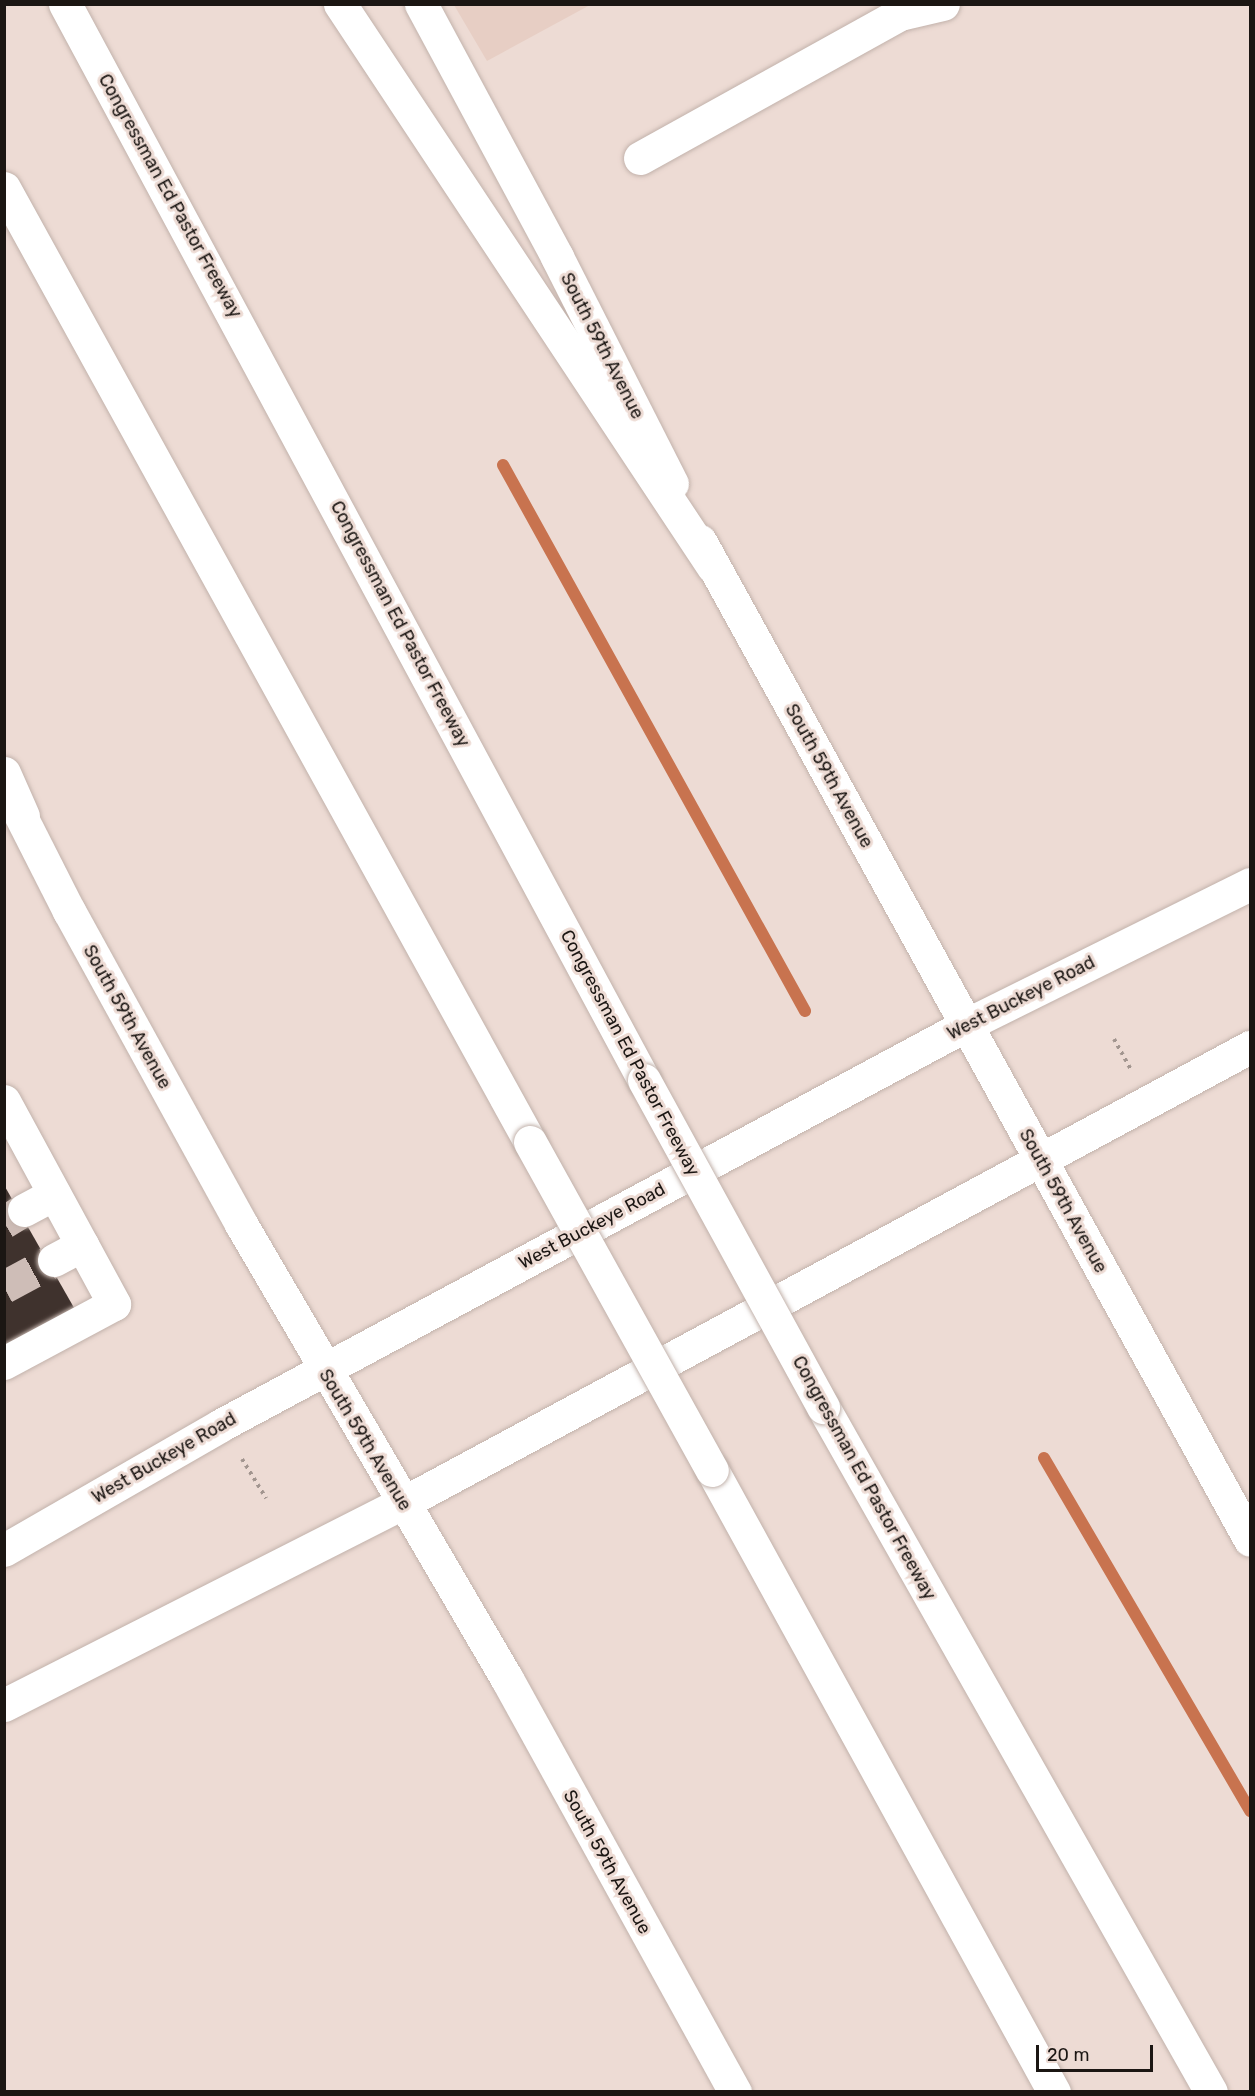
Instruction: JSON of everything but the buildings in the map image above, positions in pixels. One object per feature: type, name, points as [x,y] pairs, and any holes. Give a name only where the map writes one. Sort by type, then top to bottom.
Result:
[{"type":"main road","name":"Congressman Ed Pastor Freeway","points":[[66,4],[644,1080],[823,1407],[1211,2091]]},
{"type":"main road","points":[[340,4],[713,567]]},
{"type":"main road","name":"South 59th Avenue","points":[[421,4],[557,256],[713,567],[1251,1540]]},
{"type":"main road","points":[[640,158],[900,14],[943,4]]},
{"type":"main road","points":[[4,188],[1054,2091]]},
{"type":"main road","points":[[4,772],[23,816]]},
{"type":"main road","name":"South 59th Avenue","points":[[4,784],[23,816],[69,911],[323,1371],[507,1679],[735,2091]]},
{"type":"main road","name":"West Buckeye Road","points":[[4,1550],[221,1425],[966,1024],[1251,884]]},
{"type":"main road","points":[[4,1705],[403,1503],[1251,1047]]},
{"type":"main road","points":[[4,1101],[15,1144],[54,1194],[68,1252],[114,1304],[4,1363]]},
{"type":"main road","points":[[24,1210],[54,1194]]},
{"type":"path","points":[[1114,1040],[1136,1080]]},
{"type":"path","points":[[242,1459],[266,1498]]},
{"type":"shaded area","points":[[454,5],[590,5],[487,61]]},
{"type":"waterway","points":[[503,465],[805,1011]]},
{"type":"waterway","points":[[1044,1458],[1250,1811]]},
{"type":"tunnel","points":[[4,1222],[24,1210]]},
{"type":"tunnel","points":[[4,1287],[54,1260]]}]
